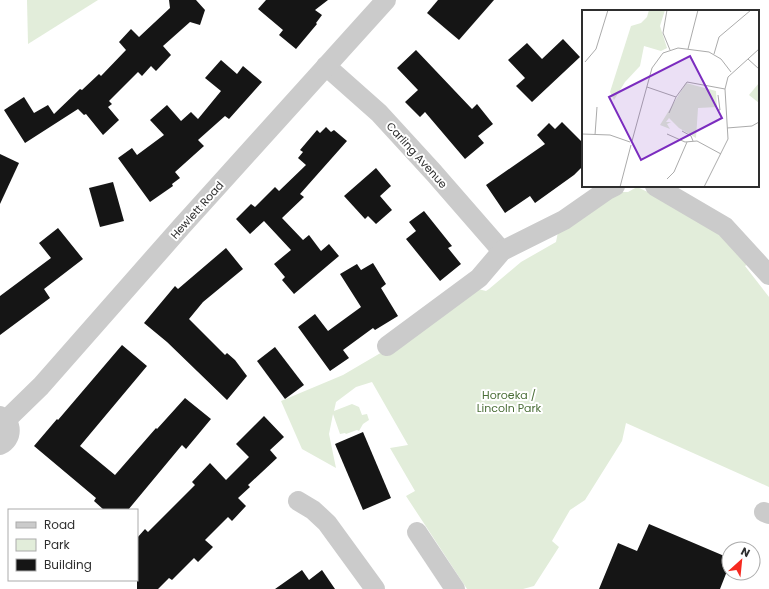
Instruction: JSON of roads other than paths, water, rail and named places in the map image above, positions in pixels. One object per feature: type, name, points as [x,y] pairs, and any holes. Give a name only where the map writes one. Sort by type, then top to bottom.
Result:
[{"type":"street","name":"Hewlett Road","points":[[3,418],[41,386],[181,227],[386,0]]},
{"type":"street","name":"Carling Avenue","points":[[326,66],[379,114],[434,173],[502,251]]},
{"type":"street","points":[[387,346],[479,278],[502,251],[564,220],[613,187]]},
{"type":"street","points":[[657,187],[725,227],[769,275]]},
{"type":"street","points":[[0,445],[7,440],[10,428],[3,418]]},
{"type":"street","points":[[298,501],[313,510],[327,523],[375,589]]},
{"type":"street","points":[[417,532],[455,589]]},
{"type":"park label","name":"Horoeka / Lincoln Park","points":[[509,401]]}]
